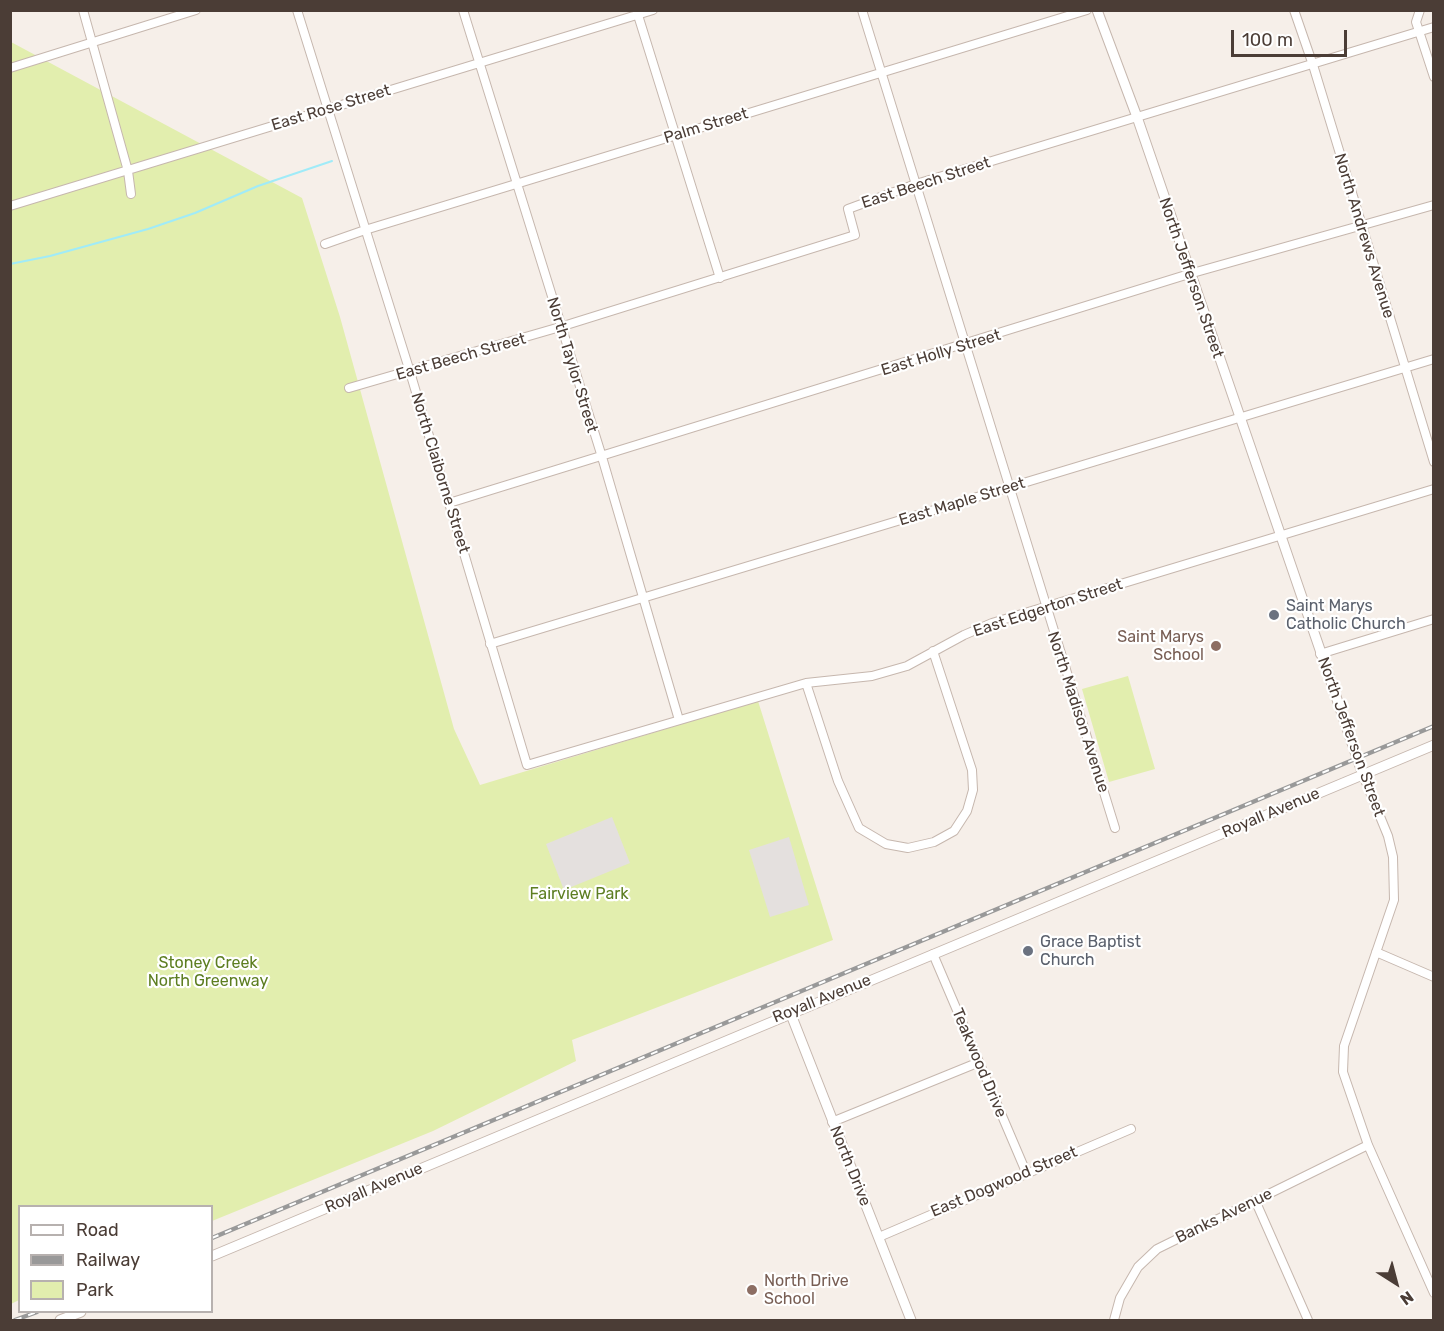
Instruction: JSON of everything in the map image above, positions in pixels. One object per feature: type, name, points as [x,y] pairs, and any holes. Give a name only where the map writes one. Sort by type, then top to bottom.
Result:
[{"type":"street","points":[[83,10],[128,171],[131,194]]},
{"type":"street","points":[[10,68],[196,10]]},
{"type":"street","name":"North Claiborne Street","points":[[297,10],[410,372],[527,765]]},
{"type":"street","name":"North Taylor Street","points":[[463,10],[602,458],[679,720]]},
{"type":"street","name":"East Rose Street","points":[[10,206],[653,10]]},
{"type":"street","name":"North Madison Avenue","points":[[862,10],[967,345],[1045,608],[1115,828]]},
{"type":"street","name":"Palm Street","points":[[325,244],[517,183],[1088,10]]},
{"type":"street","name":"North Jefferson Street","points":[[1097,10],[1137,117],[1320,654],[1363,775],[1388,836],[1393,857],[1394,900],[1344,1046],[1343,1072],[1368,1145],[1434,1293]]},
{"type":"street","name":"North Andrews Avenue","points":[[1294,10],[1313,65],[1403,368],[1434,462]]},
{"type":"street","points":[[1420,10],[1416,22],[1434,77]]},
{"type":"street","points":[[637,13],[720,278]]},
{"type":"street","name":"East Beech Street","points":[[349,388],[560,327],[855,235],[848,209],[916,184],[1434,27]]},
{"type":"street","name":"East Holly Street","points":[[449,503],[602,458],[1189,274],[1434,205]]},
{"type":"street","name":"East Maple Street","points":[[490,644],[1434,359]]},
{"type":"street","name":"East Edgerton Street","points":[[527,765],[806,683],[872,676],[907,666],[933,651],[992,624],[1434,489]]},
{"type":"street","points":[[1320,654],[1434,620]]},
{"type":"street","points":[[806,683],[838,781],[859,828],[877,840],[897,846],[908,848],[934,842],[954,831],[967,811],[973,790],[972,770],[933,651]]},
{"type":"street","name":"Royall Avenue","points":[[213,1257],[790,1012],[1434,745]]},
{"type":"street","points":[[1376,952],[1434,977]]},
{"type":"street","name":"Teakwood Drive","points":[[933,954],[977,1063],[1026,1172]]},
{"type":"street","name":"North Drive","points":[[790,1012],[911,1320]]},
{"type":"street","points":[[832,1122],[977,1063]]},
{"type":"street","name":"East Dogwood Street","points":[[879,1237],[1026,1172],[1131,1129]]},
{"type":"street","name":"Banks Avenue","points":[[1114,1320],[1120,1298],[1138,1267],[1157,1249],[1368,1145]]},
{"type":"street","points":[[1255,1200],[1308,1320]]},
{"type":"street","points":[[60,1320],[76,1313]]},
{"type":"green space","name":"Stoney Creek North Greenway","points":[[11,42],[302,198],[340,317],[454,729],[480,785],[758,701],[833,940],[572,1040],[576,1061],[433,1131],[213,1221],[213,1205],[18,1205],[18,1300],[11,1304]]},
{"type":"green space","points":[[1128,676],[1155,769],[1109,782],[1082,689]]},
{"type":"shaded area","points":[[612,817],[630,863],[564,890],[546,844]]},
{"type":"shaded area","points":[[789,837],[809,905],[770,917],[749,850]]},
{"type":"waterway","points":[[10,264],[50,256],[148,229],[195,213],[258,186],[332,161]]},
{"type":"railway","points":[[213,1238],[1434,726]]},
{"type":"railway","points":[[15,1320],[34,1313]]},
{"type":"place","name":"Saint Marys Catholic Church","points":[[1274,615]]},
{"type":"place","name":"Saint Marys School","points":[[1216,646]]},
{"type":"place","name":"Grace Baptist Church","points":[[1028,951]]},
{"type":"place","name":"North Drive School","points":[[752,1290]]},
{"type":"park label","name":"Fairview Park","points":[[579,894]]}]
